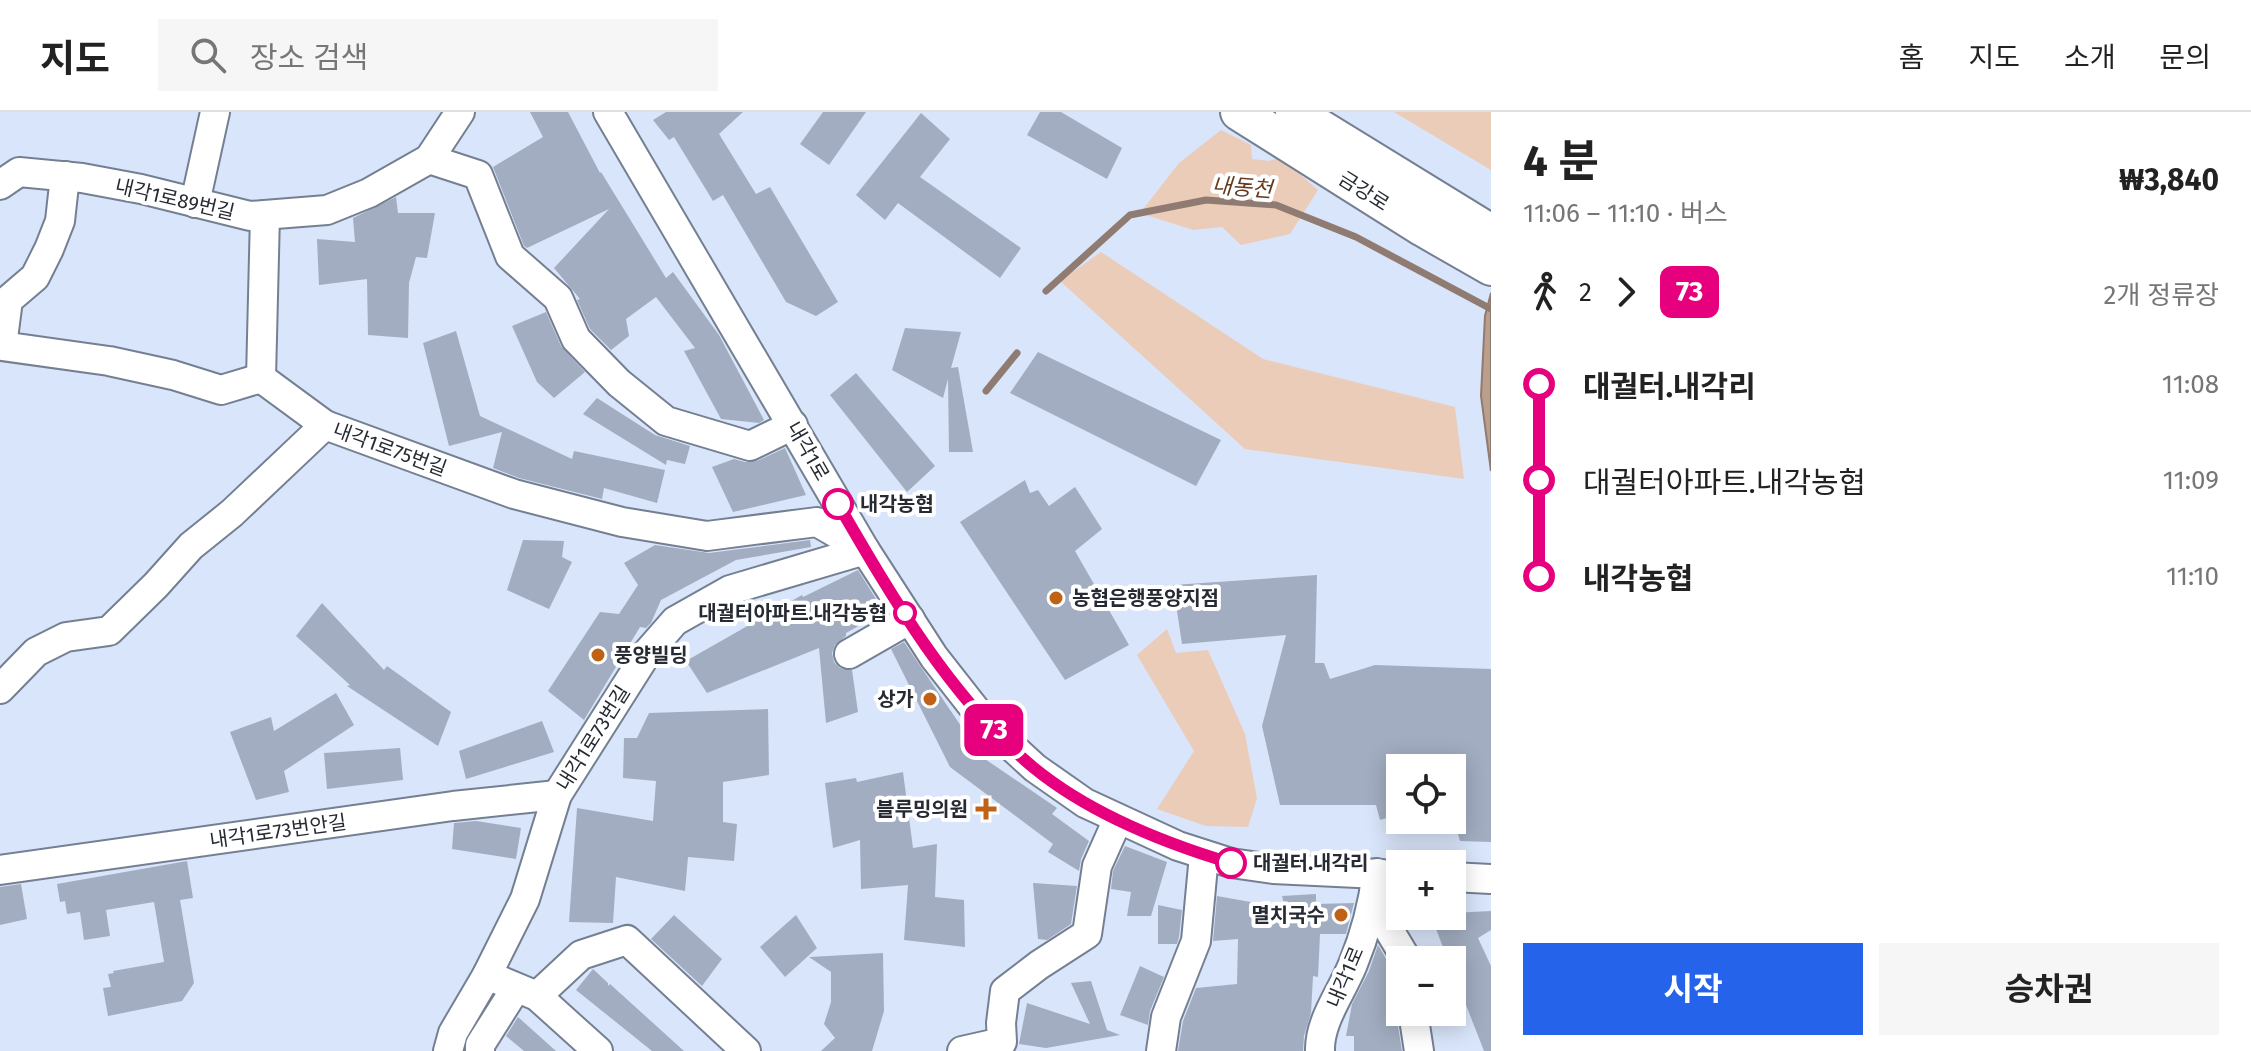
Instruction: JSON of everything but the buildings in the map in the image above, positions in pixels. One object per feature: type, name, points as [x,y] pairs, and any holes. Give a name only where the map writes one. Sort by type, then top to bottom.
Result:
[{"type":"main road","name":"금강로","points":[[1239,112],[1482,245]]},
{"type":"main road","name":"금강로","points":[[1294,112],[1482,245]]},
{"type":"street","points":[[195,203],[215,112]]},
{"type":"street","name":"내각1로89번길","points":[[0,185],[19,172],[141,189],[250,216],[327,210],[369,193],[429,159],[460,112]]},
{"type":"street","name":"내각1로","points":[[608,112],[865,550],[934,657],[985,722],[1035,768],[1085,803],[1178,846],[1231,863],[1273,869],[1386,874]]},
{"type":"street","points":[[429,159],[478,175],[510,256],[558,298],[576,339],[619,383],[666,421],[750,446],[793,425]]},
{"type":"street","points":[[65,176],[60,221],[35,277],[8,300],[2,346],[109,361],[173,375],[221,390],[261,378]]},
{"type":"street","points":[[261,378],[265,215]]},
{"type":"street","points":[[261,378],[325,425]]},
{"type":"street","name":"내각1로75번길","points":[[0,689],[36,652],[66,637],[109,631],[191,546],[232,513],[325,425],[514,494],[622,522],[707,536],[817,522],[865,550]]},
{"type":"street","name":"내각1로73번길","points":[[448,1051],[453,1033],[487,975],[525,899],[557,795],[647,653],[675,621],[730,590],[865,550]]},
{"type":"street","points":[[849,654],[910,619]]},
{"type":"street","name":"내각1로73번안길","points":[[0,870],[453,806],[557,795]]},
{"type":"street","points":[[962,1051],[1004,1047],[1001,1023],[1005,991],[1087,934],[1097,866],[1118,819]]},
{"type":"street","points":[[1161,1051],[1166,1017],[1196,941],[1204,855]]},
{"type":"street","name":"내각1로","points":[[1320,1051],[1319,1037],[1354,963],[1373,903],[1386,878]]},
{"type":"street","points":[[1466,878],[1491,879]]},
{"type":"street","name":"내각1로","points":[[1373,903],[1399,946]]},
{"type":"street","points":[[480,1051],[480,1045],[526,992],[581,955],[627,940],[746,1051]]},
{"type":"street","points":[[487,975],[526,992],[598,1051]]},
{"type":"street","points":[[1415,1026],[1419,1051]]},
{"type":"shaded area","points":[[1394,112],[1491,112],[1491,170]]},
{"type":"shaded area","points":[[1221,130],[1251,145],[1252,159],[1269,161],[1280,157],[1318,190],[1290,234],[1241,245],[1222,227],[1193,230],[1140,213],[1179,163]]},
{"type":"shaded area","points":[[1101,252],[1263,359],[1455,407],[1464,479],[1245,449],[1060,281]]},
{"type":"shaded area","points":[[1491,293],[1491,471],[1481,396],[1485,316]]},
{"type":"shaded area","points":[[1167,629],[1176,653],[1208,650],[1245,734],[1257,798],[1248,827],[1206,826],[1157,809],[1194,751],[1137,655]]},
{"type":"waterway","name":"내동천","points":[[1046,291],[1130,215],[1206,200],[1276,205],[1356,237],[1491,309]]},
{"type":"waterway","name":"내동천","points":[[986,391],[1017,353]]},
{"type":"bus line","name":"73","points":[[838,504],[934,657],[985,722],[1035,768],[1101,811],[1178,846],[1231,863]]},
{"type":"place","name":"내각농협","points":[[838,504]]},
{"type":"place","name":"농협은행풍양지점","points":[[1056,598]]},
{"type":"place","name":"대궐터아파트.내각농협","points":[[905,613]]},
{"type":"place","name":"풍양빌딩","points":[[598,655]]},
{"type":"place","name":"상가","points":[[930,699]]},
{"type":"place","name":"블루밍의원","points":[[986,809]]},
{"type":"place","name":"대궐터.내각리","points":[[1231,863]]},
{"type":"place","name":"멸치국수","points":[[1341,915]]}]
